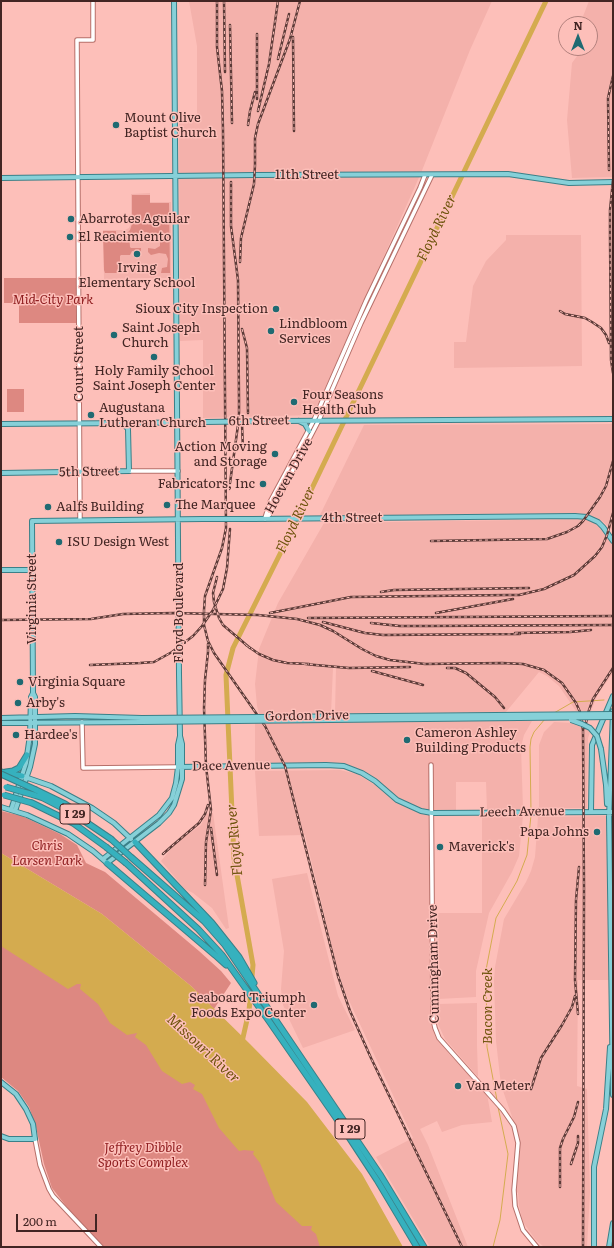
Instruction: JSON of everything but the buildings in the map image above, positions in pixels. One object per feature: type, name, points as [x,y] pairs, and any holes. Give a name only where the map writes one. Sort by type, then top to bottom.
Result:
[{"type":"highway","points":[[3,772],[13,771],[19,768],[27,755]]},
{"type":"highway","points":[[3,772],[24,777]]},
{"type":"highway","points":[[3,772],[65,804],[82,816],[89,824]]},
{"type":"highway","name":"I 29","points":[[4,786],[34,795],[62,808],[89,824],[111,840],[204,921],[239,957],[253,981],[256,992],[381,1176],[424,1247]]},
{"type":"highway","name":"I 29","points":[[2,794],[32,803],[73,823],[126,863],[198,929],[269,1021],[377,1180],[417,1247]]},
{"type":"highway","points":[[135,842],[202,910],[226,943]]},
{"type":"highway","points":[[105,861],[221,957]]},
{"type":"main road","name":"Floyd Boulevard","points":[[174,1],[180,736],[178,745],[180,767]]},
{"type":"main road","name":"11th Street","points":[[1,178],[255,175],[514,175],[569,183],[613,182]]},
{"type":"main road","name":"6th Street","points":[[1,424],[314,420],[613,419]]},
{"type":"main road","points":[[298,421],[305,424],[309,431]]},
{"type":"main road","points":[[122,422],[128,429]]},
{"type":"main road","points":[[129,471],[128,429],[131,422]]},
{"type":"main road","name":"5th Street","points":[[1,473],[129,471]]},
{"type":"main road","name":"4th Street","points":[[32,521],[581,516],[598,522],[613,541]]},
{"type":"main road","name":"Virginia Street","points":[[32,521],[33,693],[35,697],[33,723]]},
{"type":"main road","points":[[1,570],[32,570]]},
{"type":"main road","points":[[591,811],[592,745],[613,696]]},
{"type":"main road","points":[[613,712],[611,812],[611,1020],[613,1095]]},
{"type":"main road","name":"Gordon Drive","points":[[1,723],[613,712]]},
{"type":"main road","name":"Gordon Drive","points":[[1,718],[33,716],[142,720],[613,717]]},
{"type":"main road","points":[[552,718],[569,719],[586,726],[597,736],[602,749],[607,806],[611,812]]},
{"type":"main road","points":[[33,723],[36,736]]},
{"type":"main road","points":[[24,777],[33,723]]},
{"type":"main road","points":[[13,810],[24,777],[33,757],[39,727],[46,723]]},
{"type":"main road","name":"Dace Avenue","points":[[180,767],[344,766],[362,773],[375,781],[397,800],[421,811],[432,813]]},
{"type":"main road","points":[[105,861],[130,838],[153,821],[167,807],[174,791],[180,767]]},
{"type":"main road","points":[[105,861],[135,842],[169,813],[177,800],[182,779],[180,767]]},
{"type":"main road","points":[[24,777],[51,786],[92,808],[114,823],[135,842]]},
{"type":"main road","points":[[1,807],[41,821],[68,834],[105,861]]},
{"type":"main road","name":"Leech Avenue","points":[[432,813],[611,812]]},
{"type":"main road","points":[[594,1247],[594,1167],[606,1109],[611,1020]]},
{"type":"main road","points":[[1,1082],[16,1094],[26,1109],[33,1124],[35,1139],[9,1139],[1,1136]]},
{"type":"main road","points":[[609,1247],[613,1223]]},
{"type":"street","name":"Court Street","points":[[80,520],[77,40],[93,40],[93,1]]},
{"type":"street","name":"Hoeven Drive","points":[[265,519],[266,511],[270,502],[309,431],[360,315],[425,175]]},
{"type":"street","name":"Hoeven Drive","points":[[265,519],[270,514],[319,420],[361,323],[432,175]]},
{"type":"street","name":"5th Street","points":[[129,471],[178,471]]},
{"type":"street","name":"Dace Avenue","points":[[82,722],[83,768],[180,767]]},
{"type":"street","name":"Cunningham Drive","points":[[431,765],[434,1022],[439,1038],[510,1119],[516,1132],[518,1143],[514,1190],[515,1206],[523,1230],[537,1247]]},
{"type":"street","points":[[35,1139],[40,1165],[53,1196],[100,1247]]},
{"type":"shaded area","points":[[189,1],[492,1],[470,50],[421,173],[313,415],[203,418],[203,340],[180,341],[179,116],[197,115],[197,46]]},
{"type":"shaded area","points":[[589,1],[613,1],[613,177],[572,178],[567,120],[572,63],[577,56],[598,56],[598,16],[583,16]]},
{"type":"shaded area","name":"Irving Elementary School","points":[[150,193],[150,202],[171,202],[171,278],[104,279],[103,230],[125,230],[129,228],[131,224],[131,194]]},
{"type":"shaded area","points":[[506,235],[581,235],[582,366],[454,368],[454,342],[466,342],[473,286],[486,261],[506,240]]},
{"type":"shaded area","points":[[613,424],[613,531],[602,521],[590,515],[577,513],[576,515],[428,517],[320,515],[364,425]]},
{"type":"shaded area","points":[[583,519],[594,522],[602,529],[613,544],[613,673],[598,694],[591,711],[576,711],[559,686],[547,676],[539,672],[506,712],[335,713],[336,668],[333,668],[331,713],[259,714],[255,684],[259,649],[278,603],[324,523]]},
{"type":"shaded area","points":[[335,721],[532,721],[524,735],[521,747],[523,809],[487,810],[486,782],[456,782],[456,812],[428,811],[399,799],[367,773],[353,767],[335,764],[255,763],[255,723]]},
{"type":"shaded area","points":[[554,722],[574,723],[590,732],[588,738],[587,808],[539,808],[539,745],[544,732]]},
{"type":"shaded area","points":[[340,770],[357,774],[375,785],[390,798],[414,811],[431,814],[430,1021],[435,1036],[450,1055],[487,1094],[492,1122],[462,1125],[442,1132],[437,1121],[420,1129],[428,1145],[468,1247],[430,1247],[376,1157],[413,1138],[345,992],[336,963],[305,835],[259,836],[255,771]]},
{"type":"shaded area","points":[[213,813],[229,928],[226,929],[212,908],[193,893],[185,889],[161,861],[175,844],[201,825],[206,814]]},
{"type":"shaded area","points":[[482,816],[523,816],[519,856],[512,872],[489,913],[476,971],[476,997],[438,999],[437,913],[482,913]]},
{"type":"shaded area","points":[[607,816],[609,980],[578,980],[577,1086],[587,1089],[590,1192],[587,1247],[544,1247],[535,1239],[523,1222],[519,1206],[518,1193],[515,1190],[519,1145],[518,1134],[501,1085],[496,1041],[495,967],[504,919],[531,871],[535,857],[538,817]]},
{"type":"shaded area","points":[[307,873],[338,996],[355,1030],[303,1048],[283,1005],[281,989],[284,951],[272,879]]},
{"type":"shaded area","points":[[477,1003],[478,1077],[445,1039],[438,1024],[438,1004]]},
{"type":"green space","points":[[132,195],[150,195],[150,203],[169,203],[170,273],[161,273],[162,268],[167,267],[168,259],[166,254],[159,253],[151,255],[148,252],[148,248],[155,249],[160,246],[160,236],[148,235],[147,232],[142,232],[141,235],[129,236],[130,247],[141,248],[141,251],[132,251],[130,255],[121,255],[120,266],[117,273],[105,273],[103,231],[116,231],[116,235],[121,235],[130,230],[132,224]]},
{"type":"green space","name":"Mid-City Park","points":[[4,278],[76,278],[76,323],[19,323],[19,303],[4,303]]},
{"type":"green space","points":[[7,389],[24,389],[24,412],[7,412]]},
{"type":"green space","name":"Chris Larsen Park","points":[[1,811],[22,816],[60,834],[77,845],[86,863],[105,872],[221,971],[231,983],[214,1009],[191,986],[102,914],[1,853]]},
{"type":"green space","name":"Jeffrey Dibble Sports Complex","points":[[1,928],[75,977],[184,1063],[338,1247],[104,1247],[70,1211],[52,1188],[44,1164],[36,1127],[29,1107],[18,1091],[1,1077]]},
{"type":"water","name":"Missouri River","points":[[1,853],[102,914],[191,986],[307,1102],[362,1174],[403,1247],[320,1247],[316,1234],[311,1230],[312,1226],[302,1226],[276,1202],[260,1163],[253,1154],[254,1151],[239,1151],[219,1128],[202,1094],[193,1089],[195,1085],[190,1082],[182,1084],[162,1071],[146,1045],[135,1037],[137,1033],[127,1035],[110,1023],[98,1004],[80,989],[81,984],[77,984],[68,989],[1,946]]},
{"type":"waterway","name":"Floyd River","points":[[242,1042],[249,1011],[253,965],[234,858],[226,675],[233,648],[290,534],[546,1]]},
{"type":"waterway","name":"Bacon Creek","points":[[554,713],[573,702],[604,700]]},
{"type":"waterway","name":"Bacon Creek","points":[[531,811],[531,739],[534,732],[545,719]]},
{"type":"waterway","name":"Bacon Creek","points":[[497,1100],[487,1047],[486,970],[496,918],[517,881],[527,855],[531,815]]},
{"type":"waterway","name":"Bacon Creek","points":[[493,1247],[500,1220],[508,1154],[498,1107]]},
{"type":"railway","points":[[217,1],[217,47],[222,91],[223,130],[226,528],[222,548],[205,596],[204,625],[208,641],[214,653],[265,726],[285,766],[338,976],[350,1011],[462,1247]]},
{"type":"railway","points":[[224,1],[225,72]]},
{"type":"railway","points":[[258,111],[269,64],[278,1]]},
{"type":"railway","points":[[240,262],[241,238],[254,184],[255,138],[258,124],[290,39],[300,1]]},
{"type":"railway","points":[[278,59],[289,14]]},
{"type":"railway","points":[[230,25],[232,123]]},
{"type":"railway","points":[[257,34],[257,99]]},
{"type":"railway","points":[[293,37],[294,131]]},
{"type":"railway","points":[[609,170],[608,98],[613,76]]},
{"type":"railway","points":[[248,125],[255,92]]},
{"type":"railway","points":[[613,180],[610,210],[611,360],[613,373]]},
{"type":"railway","points":[[230,483],[239,418],[238,280],[231,226],[231,182]]},
{"type":"railway","points":[[560,311],[565,314],[585,318],[592,322],[601,328],[609,343]]},
{"type":"railway","points":[[242,329],[247,348],[248,413]]},
{"type":"railway","points":[[242,424],[243,450]]},
{"type":"railway","points":[[431,541],[547,539],[567,532],[578,526],[583,521],[600,497],[606,486],[613,461]]},
{"type":"railway","points":[[270,613],[351,597],[519,595],[544,589],[574,575],[595,556],[602,547],[613,513]]},
{"type":"railway","points":[[90,665],[154,662],[172,652],[193,636],[213,610],[223,589],[227,568],[230,529]]},
{"type":"railway","points":[[217,577],[213,593],[219,618],[223,625],[250,648]]},
{"type":"railway","points":[[381,592],[394,590],[529,588]]},
{"type":"railway","points":[[436,613],[513,599]]},
{"type":"railway","points":[[1,620],[91,619],[123,614],[174,613],[258,615],[297,619],[320,625],[333,631],[362,649],[376,656],[390,660],[425,664],[523,664],[544,670],[562,683],[576,703],[580,712],[583,730],[583,1247]]},
{"type":"railway","points":[[308,618],[613,616]]},
{"type":"railway","points":[[323,622],[365,633],[383,635],[520,634]]},
{"type":"railway","points":[[371,623],[400,626],[613,625]]},
{"type":"railway","points":[[515,633],[591,630]]},
{"type":"railway","points":[[205,885],[206,842],[211,810],[206,766],[204,708],[208,644]]},
{"type":"railway","points":[[246,645],[259,654],[273,660],[287,663],[309,664]]},
{"type":"railway","points":[[304,664],[349,668],[410,667]]},
{"type":"railway","points":[[447,668],[455,668],[466,673],[495,697],[504,708]]},
{"type":"railway","points":[[585,728],[593,699],[613,668]]},
{"type":"railway","points":[[372,671],[423,685]]},
{"type":"railway","points":[[163,854],[199,823],[205,814],[208,805]]},
{"type":"railway","points":[[211,828],[217,875]]},
{"type":"railway","points":[[578,1014],[575,980],[576,900],[579,867]]},
{"type":"railway","points":[[531,1089],[541,1058],[572,1007],[575,996]]},
{"type":"railway","points":[[560,1187],[560,1148],[574,1117],[578,1102]]},
{"type":"railway","points":[[571,1164],[578,1143],[578,1136]]},
{"type":"place","name":"Mount Olive Baptist Church","points":[[116,125]]},
{"type":"place","name":"Abarrotes Aguilar","points":[[71,219]]},
{"type":"place","name":"El Reacimiento","points":[[70,237]]},
{"type":"place","name":"Irving Elementary School","points":[[137,254]]},
{"type":"place","name":"Sioux City Inspection","points":[[276,309]]},
{"type":"place","name":"Lindbloom Services","points":[[271,331]]},
{"type":"place","name":"Saint Joseph Church","points":[[114,335]]},
{"type":"place","name":"Holy Family School Saint Joseph Center","points":[[154,357]]},
{"type":"place","name":"Four Seasons Health Club","points":[[294,402]]},
{"type":"place","name":"Augustana Lutheran Church","points":[[91,415]]},
{"type":"place","name":"Action Moving and Storage","points":[[275,454]]},
{"type":"place","name":"Fabricators, Inc","points":[[263,484]]},
{"type":"place","name":"The Marquee","points":[[167,505]]},
{"type":"place","name":"Aalfs Building","points":[[48,507]]},
{"type":"place","name":"ISU Design West","points":[[59,542]]},
{"type":"place","name":"Virginia Square","points":[[20,682]]},
{"type":"place","name":"Arby's","points":[[18,703]]},
{"type":"place","name":"Hardee's","points":[[16,735]]},
{"type":"place","name":"Cameron Ashley Building Products","points":[[407,740]]},
{"type":"place","name":"Papa Johns","points":[[597,832]]},
{"type":"place","name":"Maverick's","points":[[440,847]]},
{"type":"place","name":"Seaboard Triumph Foods Expo Center","points":[[314,1005]]},
{"type":"place","name":"Van Meter","points":[[458,1086]]}]
